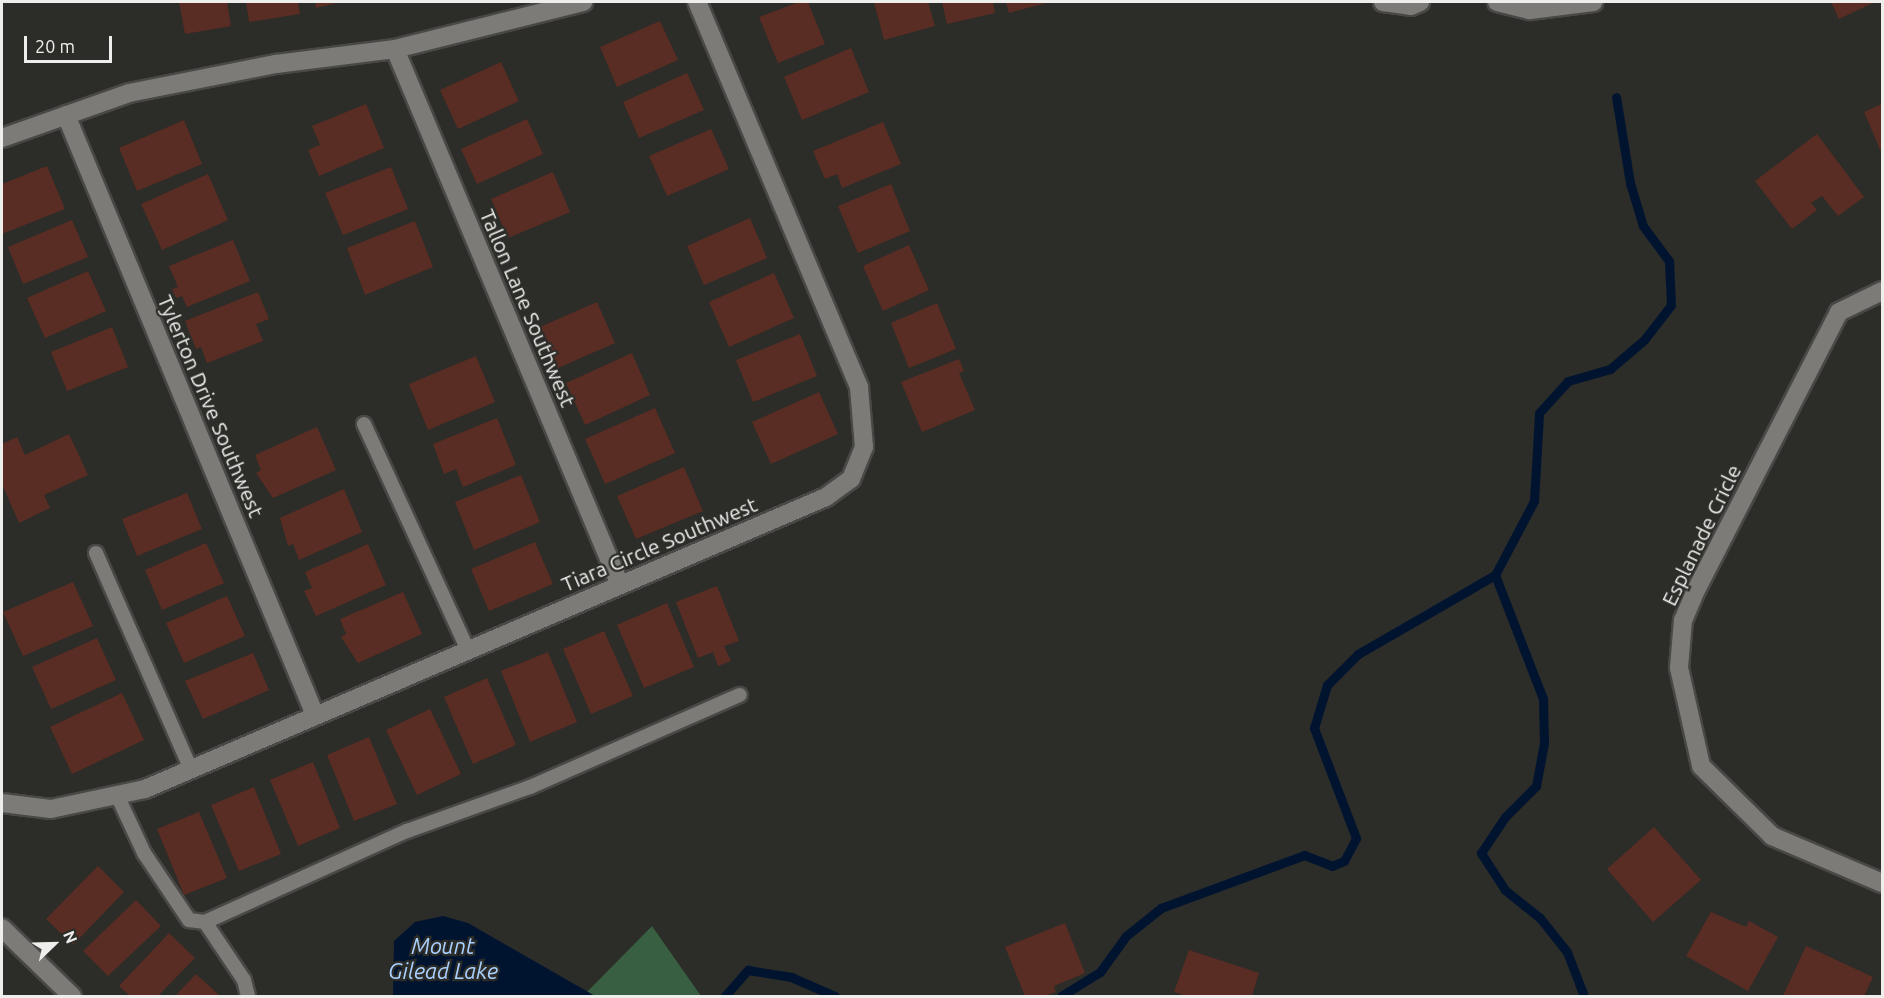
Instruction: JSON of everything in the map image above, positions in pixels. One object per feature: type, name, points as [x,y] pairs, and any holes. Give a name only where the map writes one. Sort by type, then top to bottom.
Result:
[{"type":"street","points":[[2,138],[129,93],[276,64],[395,50],[583,2]]},
{"type":"street","name":"Tiara Circle Southwest","points":[[2,803],[51,809],[145,789],[826,497],[850,479],[864,447],[859,387],[697,2]]},
{"type":"street","points":[[1383,2],[1411,6],[1420,2]]},
{"type":"street","points":[[1497,2],[1530,10],[1593,2]]},
{"type":"street","name":"Tallon Lane Southwest","points":[[395,50],[620,585]]},
{"type":"street","name":"Tylerton Drive Southwest","points":[[66,115],[315,715]]},
{"type":"street","name":"Esplanade Cricle","points":[[1882,291],[1839,312],[1696,590],[1683,620],[1679,668],[1701,766],[1772,836],[1882,883]]},
{"type":"street","points":[[2,928],[72,996]]},
{"type":"lane","points":[[364,424],[468,650]]},
{"type":"lane","points":[[96,553],[191,769]]},
{"type":"lane","points":[[117,795],[144,853],[189,920],[205,922],[407,831],[530,787],[740,694]]},
{"type":"lane","points":[[205,922],[244,980],[248,996]]},
{"type":"green space","points":[[652,926],[701,996],[583,996]]},
{"type":"water","name":"Mount Gilead Lake","points":[[443,916],[468,923],[595,996],[393,996],[394,941],[415,922]]},
{"type":"building","points":[[179,2],[227,2],[231,26],[185,34]]},
{"type":"building","points":[[246,2],[298,2],[300,14],[249,22]]},
{"type":"building","points":[[315,2],[341,2],[316,8]]},
{"type":"building","points":[[799,2],[808,2],[825,44],[778,63],[759,17]]},
{"type":"building","points":[[874,2],[928,2],[935,26],[884,40]]},
{"type":"building","points":[[942,2],[993,2],[995,13],[947,24]]},
{"type":"building","points":[[1006,2],[1050,2],[1009,13]]},
{"type":"building","points":[[1831,2],[1875,2],[1839,19]]},
{"type":"building","points":[[660,21],[678,60],[617,87],[600,47]]},
{"type":"building","points":[[851,48],[869,92],[802,120],[784,77]]},
{"type":"building","points":[[501,62],[519,101],[458,129],[440,90]]},
{"type":"building","points":[[687,73],[704,110],[639,138],[623,102]]},
{"type":"building","points":[[366,104],[384,148],[319,176],[308,150],[320,145],[312,126]]},
{"type":"building","points":[[1882,104],[1882,154],[1864,112]]},
{"type":"building","points":[[527,119],[543,154],[477,184],[461,149]]},
{"type":"building","points":[[184,120],[202,164],[137,191],[119,148]]},
{"type":"building","points":[[883,122],[901,164],[842,188],[837,174],[825,179],[813,151]]},
{"type":"building","points":[[711,129],[729,169],[667,196],[649,156]]},
{"type":"building","points":[[1817,134],[1864,197],[1838,216],[1822,196],[1811,203],[1817,210],[1792,229],[1755,181]]},
{"type":"building","points":[[47,166],[65,209],[2,234],[2,184]]},
{"type":"building","points":[[391,167],[408,209],[343,235],[325,193]]},
{"type":"building","points":[[553,172],[570,212],[508,238],[491,199]]},
{"type":"building","points":[[208,174],[228,220],[162,250],[141,204]]},
{"type":"building","points":[[891,184],[910,231],[858,253],[838,206]]},
{"type":"building","points":[[750,218],[767,258],[704,285],[687,246]]},
{"type":"building","points":[[72,220],[88,257],[23,284],[8,247]]},
{"type":"building","points":[[415,221],[433,267],[365,295],[347,248]]},
{"type":"building","points":[[233,240],[250,281],[187,307],[182,296],[176,298],[172,289],[178,287],[169,266]]},
{"type":"building","points":[[909,245],[929,290],[883,311],[863,266]]},
{"type":"building","points":[[88,271],[106,311],[45,338],[27,298]]},
{"type":"building","points":[[774,273],[794,318],[729,347],[709,302]]},
{"type":"building","points":[[258,292],[269,319],[256,324],[263,341],[207,363],[201,347],[196,349],[185,321]]},
{"type":"building","points":[[597,302],[615,343],[558,368],[540,327]]},
{"type":"building","points":[[937,303],[956,349],[909,368],[891,323]]},
{"type":"building","points":[[112,327],[128,367],[67,391],[51,352]]},
{"type":"building","points":[[800,334],[817,376],[753,402],[736,360]]},
{"type":"building","points":[[632,353],[650,395],[585,425],[566,383]]},
{"type":"building","points":[[476,356],[495,402],[428,430],[409,384]]},
{"type":"building","points":[[959,359],[964,371],[959,373],[975,410],[922,432],[901,382]]},
{"type":"building","points":[[819,392],[838,434],[771,464],[752,422]]},
{"type":"building","points":[[655,408],[675,453],[605,484],[585,439]]},
{"type":"building","points":[[497,418],[516,465],[463,487],[456,469],[444,474],[433,444]]},
{"type":"building","points":[[317,427],[336,470],[273,498],[256,473],[261,470],[255,455]]},
{"type":"building","points":[[69,434],[88,475],[44,495],[50,508],[19,523],[2,484],[2,444],[17,437],[25,455]]},
{"type":"building","points":[[684,467],[703,511],[636,539],[617,496]]},
{"type":"building","points":[[521,475],[540,522],[474,550],[455,502]]},
{"type":"building","points":[[344,489],[362,532],[299,560],[293,544],[288,546],[280,518]]},
{"type":"building","points":[[187,493],[202,529],[137,556],[122,519]]},
{"type":"building","points":[[535,542],[553,584],[489,611],[471,569]]},
{"type":"building","points":[[206,543],[224,583],[162,610],[145,570]]},
{"type":"building","points":[[368,544],[386,585],[316,616],[304,591],[312,588],[305,572]]},
{"type":"building","points":[[73,582],[93,626],[23,656],[3,612]]},
{"type":"building","points":[[717,586],[739,641],[724,646],[731,661],[718,666],[713,652],[698,658],[676,602]]},
{"type":"building","points":[[403,592],[422,634],[358,663],[341,637],[346,634],[340,619]]},
{"type":"building","points":[[227,596],[245,636],[184,663],[166,623]]},
{"type":"building","points":[[667,603],[694,667],[644,688],[617,625]]},
{"type":"building","points":[[604,631],[633,696],[591,714],[563,649]]},
{"type":"building","points":[[97,638],[116,680],[51,709],[32,667]]},
{"type":"building","points":[[548,652],[577,722],[530,742],[501,671]]},
{"type":"building","points":[[253,653],[269,690],[203,719],[185,681]]},
{"type":"building","points":[[487,678],[516,745],[473,764],[444,697]]},
{"type":"building","points":[[122,693],[144,740],[72,774],[50,727]]},
{"type":"building","points":[[430,709],[461,774],[417,795],[386,730]]},
{"type":"building","points":[[369,737],[397,804],[354,821],[327,755]]},
{"type":"building","points":[[313,762],[340,828],[298,846],[270,780]]},
{"type":"building","points":[[254,787],[281,854],[239,871],[211,805]]},
{"type":"building","points":[[199,812],[227,878],[184,895],[157,829]]},
{"type":"building","points":[[1654,827],[1701,880],[1653,922],[1607,869]]},
{"type":"building","points":[[98,866],[124,892],[73,945],[46,919]]},
{"type":"building","points":[[136,900],[161,926],[108,976],[83,951]]},
{"type":"building","points":[[1711,912],[1746,927],[1749,921],[1778,937],[1748,991],[1686,956]]},
{"type":"building","points":[[1065,923],[1085,973],[1054,986],[1056,992],[1044,996],[1025,996],[1005,947]]},
{"type":"building","points":[[169,933],[195,958],[158,996],[130,996],[119,986]]},
{"type":"building","points":[[1806,946],[1873,977],[1864,996],[1783,996]]},
{"type":"building","points":[[1189,950],[1259,973],[1252,996],[1187,996],[1174,992]]},
{"type":"building","points":[[196,974],[220,996],[175,996]]},
{"type":"waterway","points":[[1061,996],[1100,972],[1126,936],[1161,908],[1304,855],[1332,866],[1344,861],[1356,838],[1314,728],[1327,685],[1358,654],[1495,575],[1534,501],[1539,413],[1568,381],[1610,369],[1644,340],[1671,305],[1669,261],[1643,226],[1630,183],[1616,97]]},
{"type":"waterway","points":[[1495,575],[1543,699],[1544,743],[1536,786],[1505,817],[1481,853],[1505,890],[1540,918],[1567,952],[1584,996]]},
{"type":"waterway","points":[[725,996],[748,970],[791,977],[835,996]]}]
